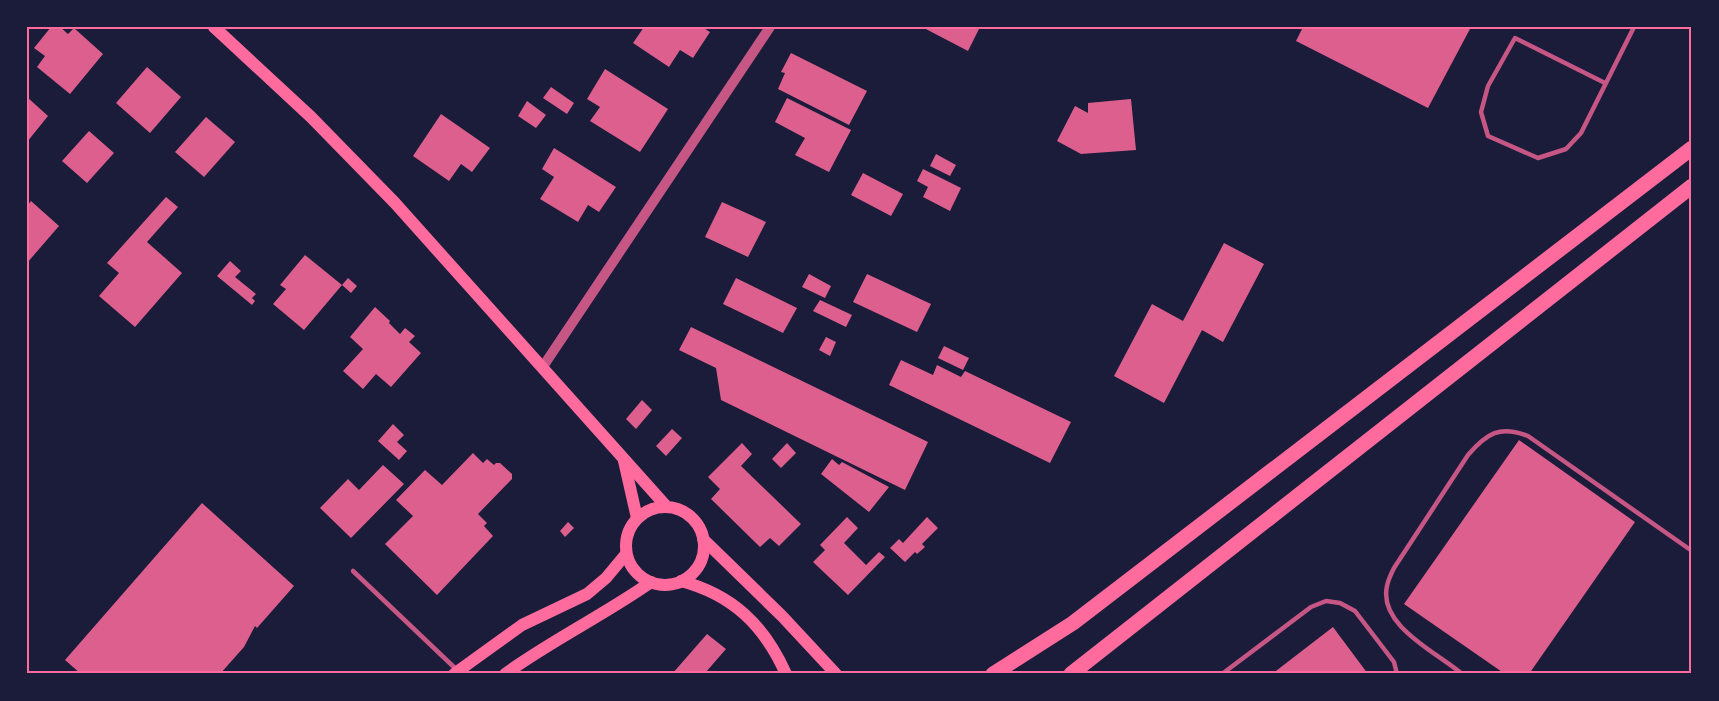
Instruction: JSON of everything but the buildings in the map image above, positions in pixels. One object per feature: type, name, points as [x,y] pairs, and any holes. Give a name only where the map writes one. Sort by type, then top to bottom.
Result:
[{"type":"main road","points":[[214,27],[310,117],[388,196],[666,506]]},
{"type":"main road","points":[[993,674],[1082,616],[1692,148]]},
{"type":"main road","points":[[1071,674],[1692,186]]},
{"type":"main road","points":[[624,459],[637,518]]},
{"type":"main road","points":[[704,539],[702,556],[694,571],[681,581],[671,584],[651,582],[635,572],[626,554],[626,541],[630,528],[637,518],[650,509],[666,506],[679,509],[690,516],[699,526],[704,539],[782,616],[836,674]]},
{"type":"main road","points":[[457,673],[522,625],[587,594],[606,578],[626,554]]},
{"type":"main road","points":[[681,581],[710,590],[737,607],[763,633],[786,674]]},
{"type":"main road","points":[[506,674],[578,626],[618,606],[651,582]]},
{"type":"street","points":[[542,368],[770,27]]},
{"type":"lane","points":[[1605,83],[1515,38],[1488,86],[1481,112],[1488,136],[1538,158],[1566,149],[1581,133],[1634,27]]},
{"type":"lane","points":[[1462,674],[1417,642],[1403,628],[1387,599],[1386,586],[1394,568],[1468,455],[1493,432],[1512,429],[1528,436],[1692,551]]},
{"type":"lane","points":[[352,571],[457,673]]},
{"type":"lane","points":[[1222,674],[1311,608],[1326,601],[1340,603],[1355,611],[1394,662],[1396,674]]}]
